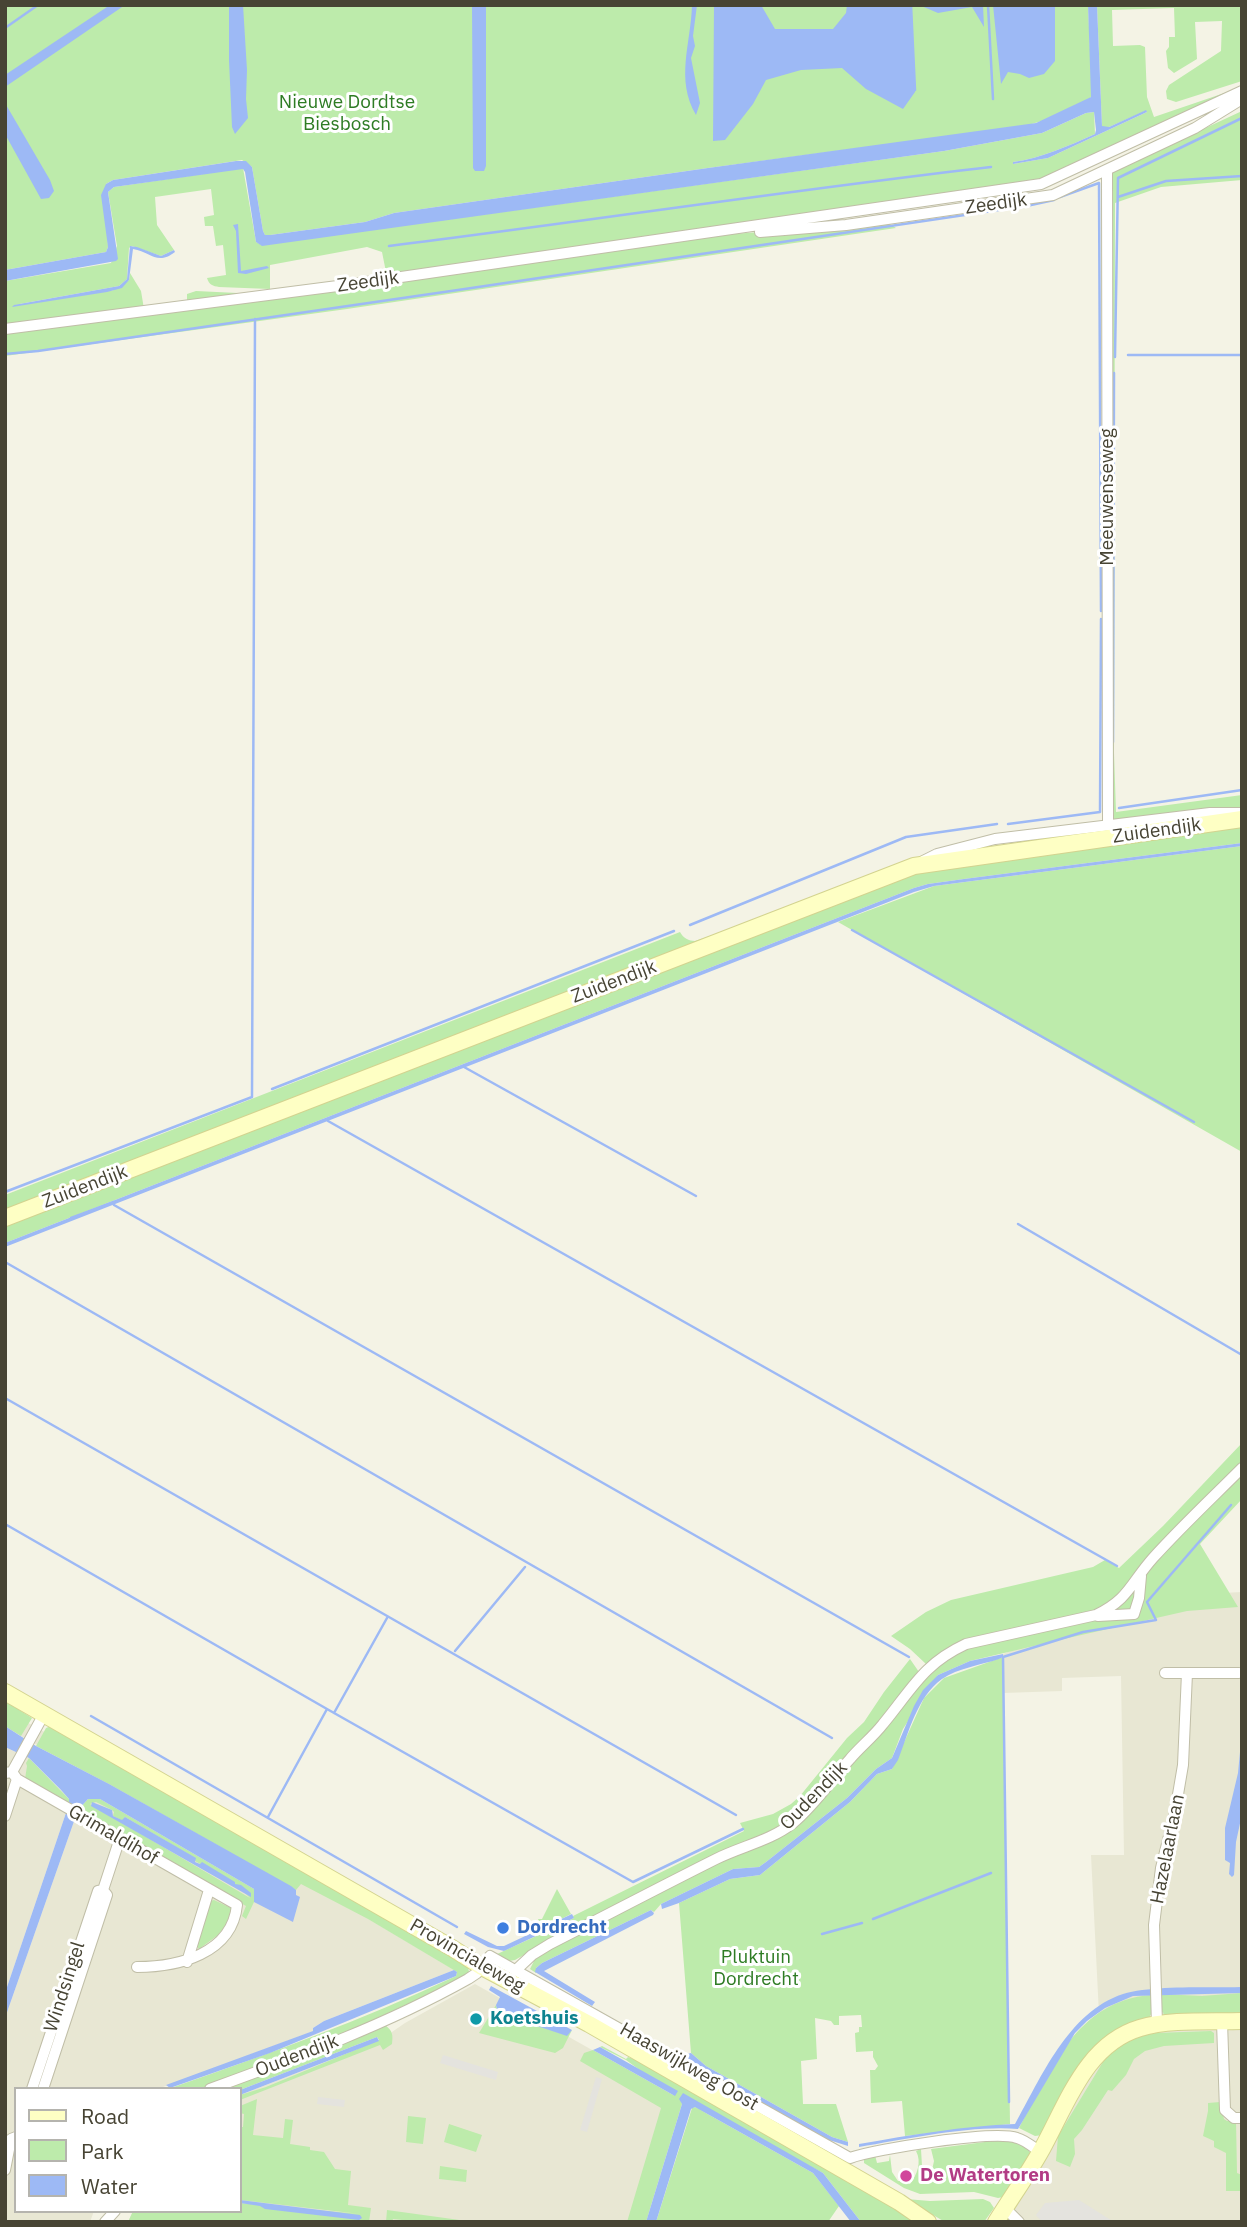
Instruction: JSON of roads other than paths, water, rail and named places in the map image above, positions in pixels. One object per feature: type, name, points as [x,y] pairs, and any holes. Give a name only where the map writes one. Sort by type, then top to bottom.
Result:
[{"type":"street","name":"Zeedijk","points":[[5,329],[365,282],[1041,184],[1242,91]]},
{"type":"street","name":"Zeedijk","points":[[729,230],[756,232],[846,225],[1038,198],[1061,192],[1195,128],[1242,99]]},
{"type":"street","name":"Meeuwenseweg","points":[[1107,170],[1108,824]]},
{"type":"street","points":[[914,866],[937,854],[995,839],[1210,813],[1242,813]]},
{"type":"street","name":"Zuidendijk","points":[[5,1218],[914,866],[1242,819]]},
{"type":"street","name":"Oudendijk","points":[[1096,1615],[1122,1599],[1150,1560],[1242,1468]]},
{"type":"street","name":"Oudendijk","points":[[516,1970],[532,1955],[550,1944],[718,1858],[772,1837],[784,1829],[810,1806],[850,1758],[883,1725],[927,1668],[953,1650],[966,1644],[1096,1615],[1134,1614],[1142,1573]]},
{"type":"street","points":[[1165,1673],[1239,1673]]},
{"type":"street","name":"Hazelaarlaan","points":[[1157,2024],[1154,1925],[1157,1895],[1183,1765],[1187,1673]]},
{"type":"street","name":"Provincialeweg","points":[[5,1692],[41,1719],[440,1941],[524,1982],[899,2202],[928,2222]]},
{"type":"street","points":[[5,1816],[12,1775],[41,1719]]},
{"type":"street","name":"Grimaldihof","points":[[12,1775],[237,1905],[236,1918],[221,1940],[209,1950],[187,1962],[162,1967],[138,1967]]},
{"type":"street","name":"Windsingel","points":[[103,1890],[121,1838]]},
{"type":"street","name":"Windsingel","points":[[33,2087],[98,1891],[103,1890]]},
{"type":"street","name":"Windsingel","points":[[44,2087],[107,1895],[103,1890]]},
{"type":"street","points":[[187,1962],[209,1890]]},
{"type":"street","name":"Oudendijk","points":[[215,2087],[312,2051],[398,2014],[461,1983],[477,1973],[486,1962]]},
{"type":"street","name":"Haaswijkweg Oost","points":[[486,1962],[516,1970],[524,1982],[850,2158],[898,2147],[993,2136],[1017,2138],[1040,2152]]},
{"type":"street","points":[[1019,2222],[1000,2215],[1093,2060],[1118,2038],[1142,2027],[1242,2021]]},
{"type":"street","points":[[1222,2022],[1225,2110],[1234,2118],[1242,2118]]},
{"type":"street","points":[[5,2171],[11,2138]]},
{"type":"water","points":[[110,5],[125,5],[5,87],[5,75]]},
{"type":"water","points":[[229,5],[243,5],[247,70],[248,118],[235,134],[232,127]]},
{"type":"water","points":[[472,5],[486,5],[484,171],[475,171],[473,168]]},
{"type":"water","points":[[692,5],[697,5],[693,36],[695,46],[691,58],[700,103],[696,115],[686,88],[685,75]]},
{"type":"water","points":[[714,5],[761,5],[775,29],[833,29],[846,13],[847,5],[911,5],[915,92],[903,109],[866,89],[842,68],[801,70],[766,80],[753,104],[725,140],[713,141]]},
{"type":"water","points":[[919,5],[983,5],[984,27],[972,7],[938,13]]},
{"type":"water","points":[[993,5],[1055,5],[1055,61],[1044,74],[1029,78],[1008,72],[1001,84]]},
{"type":"water","points":[[1088,5],[1097,5],[1102,126],[1109,127],[1146,110],[1147,112],[1048,158],[1013,164],[1055,151],[1095,134],[1094,112],[1042,133],[944,151],[262,246],[256,242],[243,169],[114,187],[108,192],[118,259],[116,261],[5,281],[5,270],[106,252],[108,247],[101,195],[106,184],[113,180],[236,161],[246,161],[252,167],[263,231],[265,235],[270,235],[365,222],[394,213],[1036,123],[1091,97]]},
{"type":"water","points":[[5,103],[50,180],[54,191],[49,198],[41,199],[5,134]]},
{"type":"water","points":[[238,224],[241,271],[267,266],[269,268],[246,274],[238,273],[236,231],[233,225]]},
{"type":"water","points":[[130,246],[161,256],[174,250],[175,252],[159,258],[133,249],[129,280],[122,288],[12,307],[119,286],[127,279]]},
{"type":"water","points":[[1242,843],[1242,846],[934,886],[914,892],[5,1247],[5,1243],[914,888],[964,879]]},
{"type":"water","points":[[1003,1654],[999,1659],[948,1675],[933,1686],[920,1705],[892,1769],[877,1774],[850,1802],[760,1875],[730,1879],[662,1909],[661,1904],[733,1869],[759,1867],[766,1862],[847,1798],[876,1769],[892,1758],[914,1706],[923,1690],[938,1675],[970,1661]]},
{"type":"water","points":[[5,1726],[36,1746],[291,1886],[300,1897],[293,1922],[254,1902],[254,1889],[100,1799],[88,1799],[78,1810],[5,2018],[5,1993],[69,1799],[29,1758],[5,1747]]},
{"type":"water","points":[[1242,1731],[1242,1814],[1232,1877],[1229,1874],[1230,1863],[1225,1860],[1225,1828],[1238,1773]]},
{"type":"water","points":[[92,1802],[112,1810],[113,1816],[122,1820],[125,1817],[196,1858],[195,1862],[202,1862],[235,1884],[241,1885],[251,1893],[251,1897],[91,1806]]},
{"type":"water","points":[[651,1910],[653,1915],[544,1971],[595,2002],[592,2006],[535,1972],[542,1963]]},
{"type":"water","points":[[572,1914],[574,1918],[504,1951],[488,1947],[464,1934],[466,1931],[497,1946],[504,1946]]},
{"type":"water","points":[[454,1970],[457,1972],[456,1976],[270,2053],[173,2087],[166,2085],[313,2031],[313,2028],[324,2021]]},
{"type":"water","points":[[491,1986],[572,2030],[567,2036],[498,2013],[496,2005],[500,1997],[489,1990]]},
{"type":"water","points":[[1241,1987],[1241,1993],[1133,1996],[1105,2008],[1075,2033],[1018,2129],[960,2131],[859,2147],[859,2144],[917,2134],[1015,2124],[1046,2067],[1072,2031],[1087,2015],[1123,1994],[1165,1988]]},
{"type":"water","points":[[377,2037],[379,2041],[242,2094],[242,2089]]},
{"type":"water","points":[[600,2047],[678,2091],[675,2096],[593,2050]]},
{"type":"water","points":[[691,2053],[706,2066],[832,2137],[848,2142],[848,2146],[829,2140],[732,2087],[688,2059],[687,2054]]},
{"type":"water","points":[[683,2093],[823,2173],[861,2222],[851,2222],[813,2173],[695,2107],[691,2109],[656,2222],[646,2222],[682,2104],[679,2099]]},
{"type":"water","points":[[242,2200],[360,2215],[362,2218],[359,2220],[265,2209],[242,2203]]},
{"type":"waterway","points":[[5,28],[38,5]]},
{"type":"waterway","points":[[911,5],[915,90]]},
{"type":"waterway","points":[[988,5],[993,99]]},
{"type":"waterway","points":[[1115,357],[1118,178],[1242,118]]},
{"type":"waterway","points":[[389,246],[991,167]]},
{"type":"waterway","points":[[1118,197],[1166,181],[1242,176]]},
{"type":"waterway","points":[[1060,197],[1099,183],[1101,611]]},
{"type":"waterway","points":[[1022,207],[1054,200]]},
{"type":"waterway","points":[[5,354],[282,316],[1012,208]]},
{"type":"waterway","points":[[5,1192],[252,1097],[255,319]]},
{"type":"waterway","points":[[1128,355],[1242,355]]},
{"type":"waterway","points":[[1113,742],[1114,373]]},
{"type":"waterway","points":[[1008,824],[1100,812],[1101,619]]},
{"type":"waterway","points":[[1119,808],[1242,790]]},
{"type":"waterway","points":[[690,925],[906,837],[997,824]]},
{"type":"waterway","points":[[852,930],[1194,1122]]},
{"type":"waterway","points":[[272,1089],[674,931]]},
{"type":"waterway","points":[[464,1067],[696,1196]]},
{"type":"waterway","points":[[328,1121],[1117,1566]]},
{"type":"waterway","points":[[71,1218],[114,1202]]},
{"type":"waterway","points":[[114,1205],[909,1657]]},
{"type":"waterway","points":[[1018,1224],[1242,1355]]},
{"type":"waterway","points":[[5,1262],[832,1738]]},
{"type":"waterway","points":[[5,1398],[736,1815]]},
{"type":"waterway","points":[[1009,2102],[1003,1657],[1083,1632],[1156,1620],[1147,1602],[1231,1505]]},
{"type":"waterway","points":[[5,1524],[633,1882],[743,1829]]},
{"type":"waterway","points":[[455,1651],[525,1567]]},
{"type":"waterway","points":[[334,1713],[387,1618]]},
{"type":"waterway","points":[[268,1817],[327,1709]]},
{"type":"waterway","points":[[91,1716],[457,1927]]},
{"type":"waterway","points":[[873,1919],[991,1873]]},
{"type":"waterway","points":[[822,1934],[862,1923]]},
{"type":"place","name":"Dordrecht","points":[[503,1928]]},
{"type":"place","name":"Koetshuis","points":[[476,2019]]},
{"type":"place","name":"De Watertoren","points":[[906,2176]]},
{"type":"park label","name":"Nieuwe Dordtse Biesbosch","points":[[347,114]]},
{"type":"park label","name":"Pluktuin Dordrecht","points":[[756,1969]]}]
